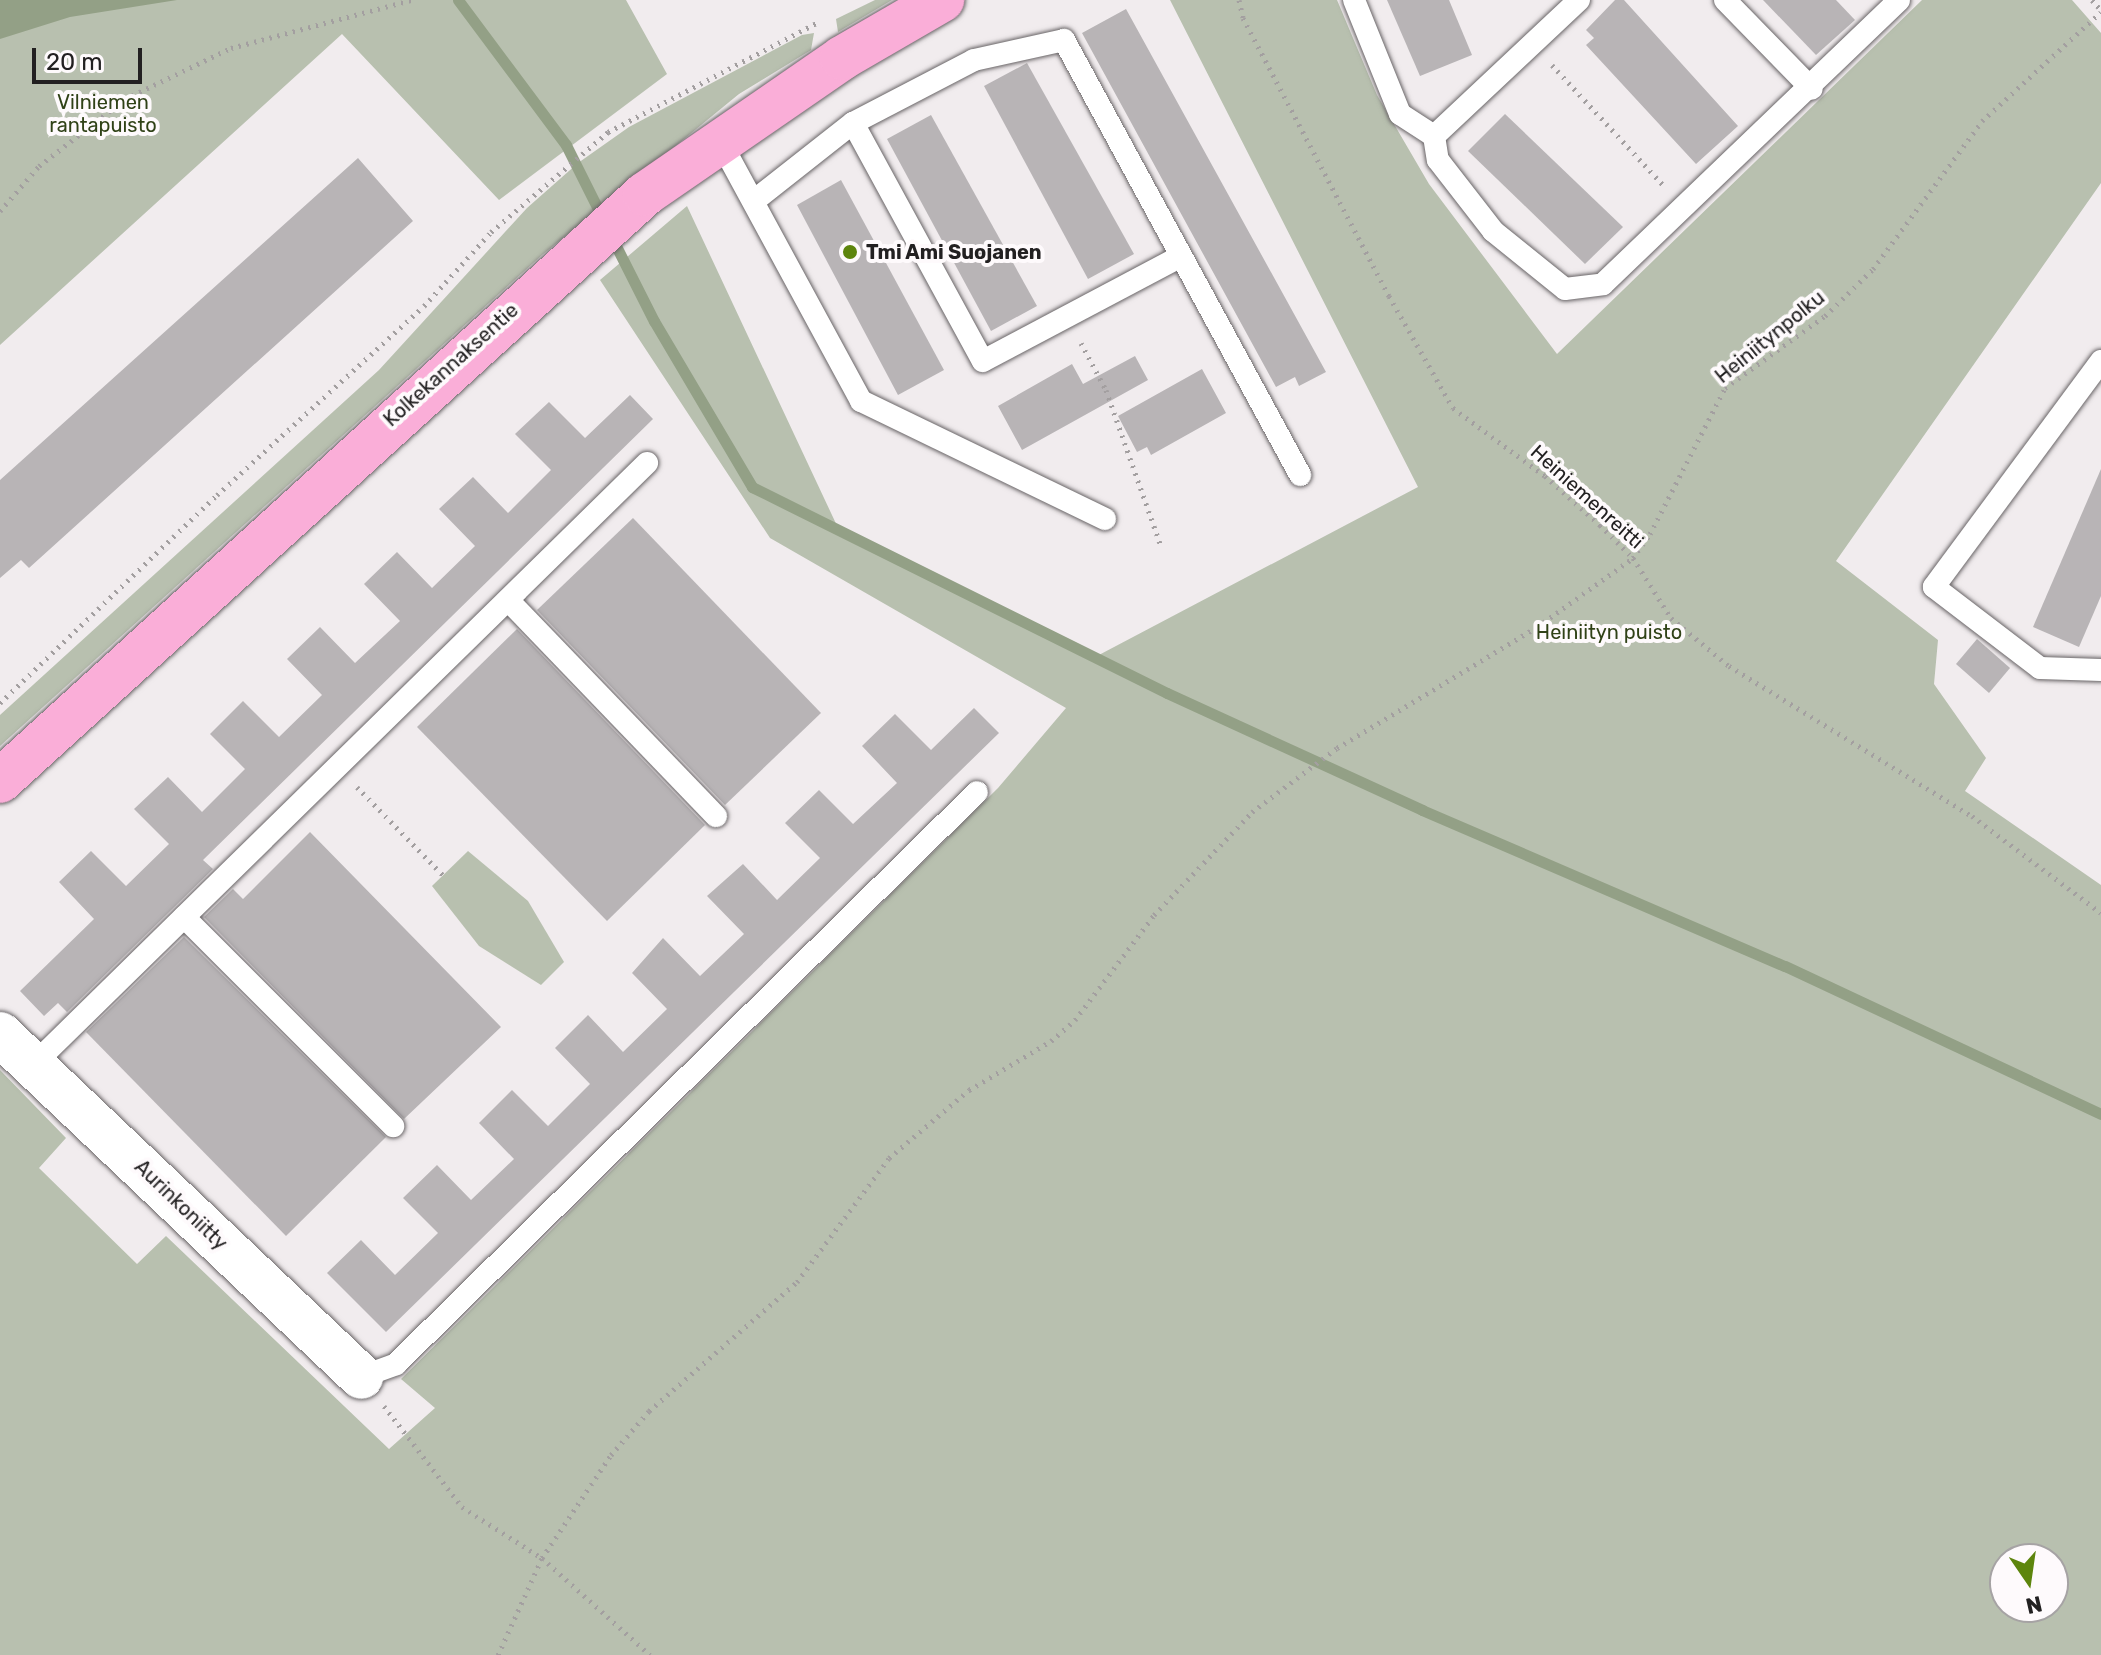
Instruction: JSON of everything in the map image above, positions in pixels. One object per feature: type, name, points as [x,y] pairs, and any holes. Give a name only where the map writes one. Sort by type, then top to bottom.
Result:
[{"type":"main road","name":"Kolkekannaksentie","points":[[0,781],[533,290],[645,194],[842,58],[942,0]]},
{"type":"street","name":"Aurinkoniitty","points":[[0,1034],[361,1377]]},
{"type":"lane","points":[[1354,0],[1400,114],[1434,136],[1438,160],[1493,231],[1565,289],[1603,284],[1812,89],[1899,0]]},
{"type":"lane","points":[[1434,136],[1579,0]]},
{"type":"lane","points":[[1725,0],[1812,89]]},
{"type":"lane","points":[[755,200],[853,123],[974,60],[1064,40],[1300,475]]},
{"type":"lane","points":[[853,123],[983,361],[1181,256]]},
{"type":"lane","points":[[720,141],[755,200],[861,401],[1105,519]]},
{"type":"lane","points":[[2101,361],[1934,587],[2040,668],[2101,670]]},
{"type":"lane","points":[[33,1065],[647,463]]},
{"type":"lane","points":[[508,600],[716,816]]},
{"type":"lane","points":[[361,1377],[396,1364],[977,792]]},
{"type":"lane","points":[[184,917],[393,1126]]},
{"type":"path","points":[[0,211],[39,166],[125,99],[231,48],[412,0]]},
{"type":"path","name":"Heiniemenreitti","points":[[1239,0],[1243,18],[1453,408],[1545,476],[1633,558],[1671,618],[1729,666],[1972,816],[2101,913]]},
{"type":"path","points":[[2092,0],[2101,11]]},
{"type":"path","name":"Heiniitynpolku","points":[[498,1655],[542,1558],[611,1455],[649,1411],[797,1282],[889,1158],[969,1090],[1051,1041],[1075,1020],[1154,915],[1252,812],[1337,748],[1537,627],[1633,558],[1650,534],[1725,388],[1825,316],[1863,278],[1982,121],[2101,11]]},
{"type":"path","points":[[0,703],[217,495],[424,306],[491,232],[608,132],[832,15]]},
{"type":"path","points":[[1531,42],[1684,208]]},
{"type":"path","points":[[1067,317],[1106,390],[1161,546]]},
{"type":"path","points":[[337,767],[443,875]]},
{"type":"path","points":[[361,1377],[462,1507],[542,1558],[650,1655]]},
{"type":"green space","name":"Vilniemen rantapuisto","points":[[0,0],[626,0],[667,74],[499,200],[342,34],[0,345]]},
{"type":"green space","points":[[875,0],[892,0],[838,32],[836,19]]},
{"type":"green space","name":"Heiniityn puisto","points":[[1170,0],[1337,0],[1377,95],[1429,184],[1557,354],[1922,0],[2072,0],[2101,33],[2101,183],[1836,561],[1938,640],[1934,684],[1986,758],[1965,791],[2101,885],[2101,1655],[0,1655],[0,1070],[66,1138],[39,1168],[137,1264],[166,1236],[389,1449],[435,1408],[401,1379],[998,788],[1066,708],[770,538],[600,280],[687,206],[839,530],[1097,656],[1418,487]]},
{"type":"green space","points":[[814,33],[811,50],[739,94],[542,255],[0,746],[0,715],[379,370],[527,208],[578,163],[629,127],[802,35]]},
{"type":"green space","points":[[468,851],[528,901],[564,962],[541,985],[479,946],[432,886]]},
{"type":"shaded area","points":[[0,0],[177,0],[70,17],[0,39]]},
{"type":"building","points":[[1387,0],[1449,0],[1472,55],[1420,76]]},
{"type":"building","points":[[1615,0],[1624,0],[1738,126],[1696,164],[1586,45],[1594,38],[1586,30]]},
{"type":"building","points":[[1763,0],[1836,0],[1855,20],[1816,55]]},
{"type":"building","points":[[1126,9],[1326,372],[1299,386],[1295,377],[1276,387],[1082,33]]},
{"type":"building","points":[[1027,63],[1134,254],[1088,279],[984,86]]},
{"type":"building","points":[[1505,114],[1623,227],[1585,264],[1468,151]]},
{"type":"building","points":[[931,115],[1037,306],[991,331],[887,139]]},
{"type":"building","points":[[358,158],[413,221],[29,568],[21,560],[0,578],[0,480]]},
{"type":"building","points":[[841,180],[944,370],[898,395],[797,205]]},
{"type":"building","points":[[1135,356],[1148,380],[1022,450],[998,406],[1072,364],[1083,384]]},
{"type":"building","points":[[1202,369],[1226,413],[1151,455],[1147,447],[1137,452],[1118,416]]},
{"type":"building","points":[[630,395],[653,419],[203,860],[213,869],[67,1012],[58,1003],[44,1016],[20,991],[94,919],[59,882],[91,851],[126,886],[169,844],[134,809],[168,777],[202,812],[245,769],[210,734],[243,701],[279,737],[322,695],[287,659],[320,627],[355,663],[400,621],[364,584],[397,552],[432,588],[475,546],[439,509],[473,477],[508,513],[551,470],[515,434],[549,402],[585,438]]},
{"type":"building","points":[[2101,469],[2101,596],[2079,647],[2033,627]]},
{"type":"building","points":[[633,518],[821,713],[725,805],[537,610]]},
{"type":"building","points":[[517,629],[705,825],[607,921],[417,727]]},
{"type":"building","points":[[1977,639],[2010,668],[1989,693],[1956,664]]},
{"type":"building","points":[[974,708],[999,733],[386,1332],[327,1273],[361,1240],[395,1275],[438,1233],[403,1198],[437,1165],[471,1200],[514,1159],[479,1123],[512,1090],[548,1126],[590,1084],[555,1048],[588,1015],[623,1052],[667,1009],[632,973],[663,938],[700,976],[744,934],[707,896],[743,864],[777,900],[820,858],[785,823],[819,790],[853,824],[897,783],[862,746],[895,714],[931,750]]},
{"type":"building","points":[[310,832],[501,1027],[404,1119],[204,917],[233,889],[243,899]]},
{"type":"building","points":[[184,937],[386,1137],[286,1236],[86,1032]]},
{"type":"waterway","points":[[458,0],[566,145],[603,219]]},
{"type":"waterway","points":[[612,238],[654,321],[752,487],[1167,693],[1422,810],[1785,966],[2101,1114]]},
{"type":"place","name":"Tmi Ami Suojanen","points":[[850,252]]}]
